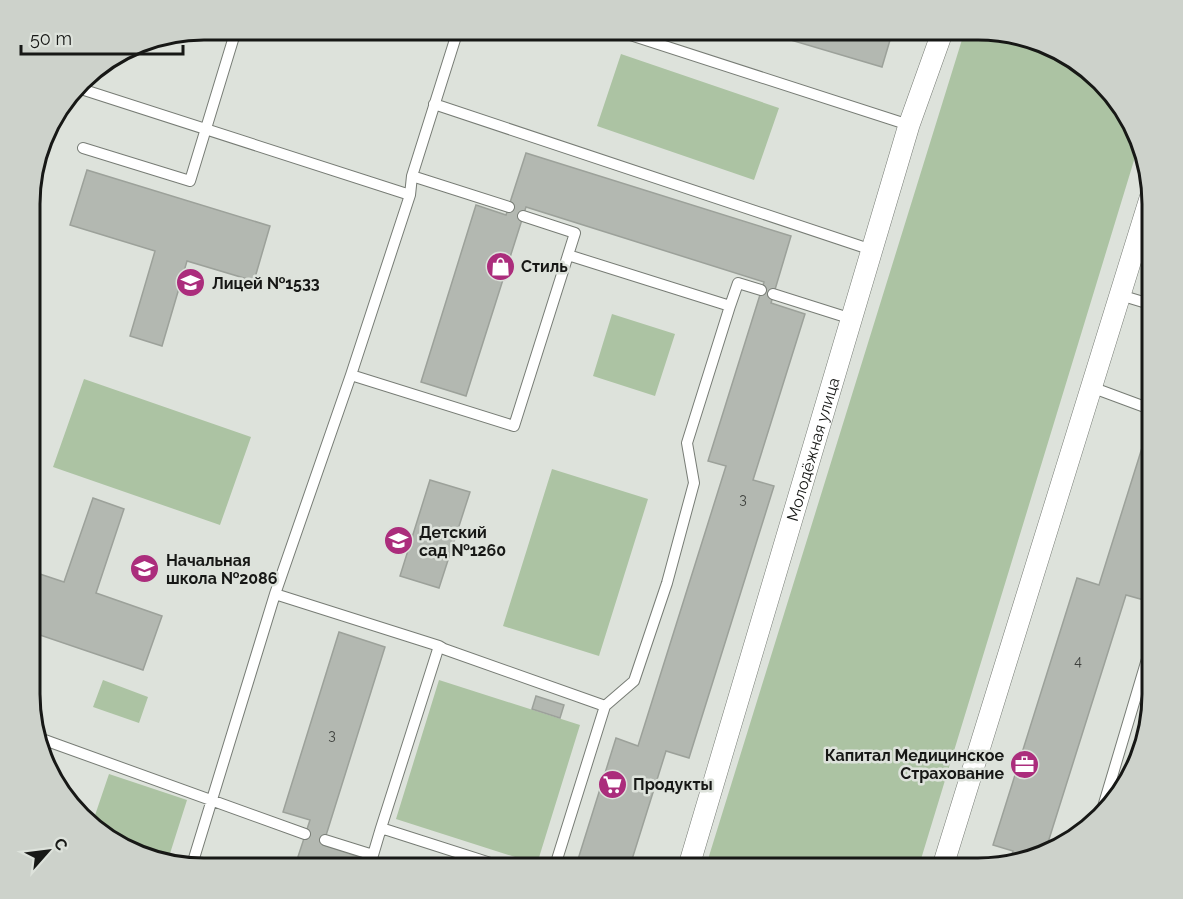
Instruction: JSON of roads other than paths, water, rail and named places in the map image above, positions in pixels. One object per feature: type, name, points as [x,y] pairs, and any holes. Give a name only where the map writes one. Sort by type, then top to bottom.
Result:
[{"type":"street","name":"Молодёжная улица","points":[[691,858],[909,125],[939,41]]},
{"type":"street","points":[[945,858],[1142,224]]},
{"type":"lane","points":[[83,148],[190,181],[230,40]]},
{"type":"lane","points":[[194,858],[275,594],[351,375],[410,195],[412,176],[455,40]]},
{"type":"lane","points":[[648,41],[909,125]]},
{"type":"lane","points":[[86,91],[410,195]]},
{"type":"lane","points":[[434,104],[872,250]]},
{"type":"lane","points":[[412,176],[509,207]]},
{"type":"lane","points":[[351,375],[514,426],[575,233],[523,216]]},
{"type":"lane","points":[[568,255],[730,306]]},
{"type":"lane","points":[[557,858],[605,706],[634,681],[668,583],[694,483],[687,443],[738,283],[761,290]]},
{"type":"lane","points":[[773,294],[852,319]]},
{"type":"lane","points":[[1120,295],[1142,301]]},
{"type":"lane","points":[[1091,387],[1142,406]]},
{"type":"lane","points":[[275,594],[439,646],[605,706]]},
{"type":"lane","points":[[324,840],[373,855],[439,646]]},
{"type":"lane","points":[[1106,798],[1142,676]]},
{"type":"lane","points":[[47,741],[305,834]]},
{"type":"lane","points":[[381,828],[475,858]]},
{"type":"place","name":"Стиль","points":[[500,266]]},
{"type":"place","name":"Лицей №1533","points":[[191,283]]},
{"type":"place","name":"Детский сад №1260","points":[[398,541]]},
{"type":"place","name":"Начальная школа №2086","points":[[145,569]]},
{"type":"place","name":"Капитал Медицинское Страхование","points":[[1025,764]]},
{"type":"place","name":"Продукты","points":[[612,784]]}]
